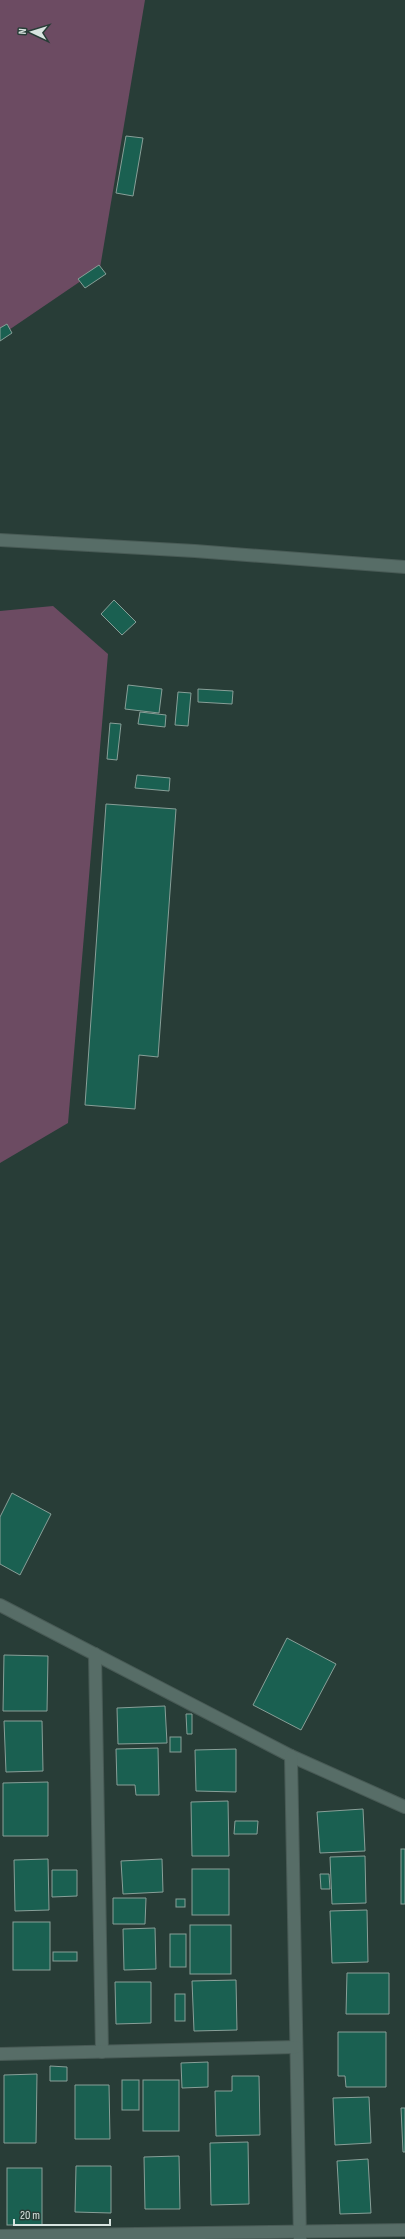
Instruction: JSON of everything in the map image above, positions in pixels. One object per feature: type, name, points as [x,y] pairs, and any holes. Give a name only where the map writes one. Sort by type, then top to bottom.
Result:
[{"type":"street","points":[[0,540],[195,551],[405,567]]},
{"type":"street","points":[[0,1605],[291,1756],[405,1807]]},
{"type":"street","points":[[95,1654],[102,2052]]},
{"type":"street","points":[[291,1756],[300,2235]]},
{"type":"street","points":[[0,2054],[296,2047]]},
{"type":"street","points":[[0,2236],[106,2237],[300,2235],[405,2230]]},
{"type":"shaded area","points":[[0,0],[145,0],[100,268],[0,336]]},
{"type":"shaded area","points":[[53,606],[108,654],[68,1123],[0,1163],[0,611]]},
{"type":"building","points":[[126,136],[143,138],[133,196],[116,193]]},
{"type":"building","points":[[99,265],[106,274],[85,288],[78,279]]},
{"type":"building","points":[[7,324],[12,333],[0,341],[0,328]]},
{"type":"building","points":[[114,600],[136,622],[122,635],[101,614]]},
{"type":"building","points":[[128,685],[162,689],[159,713],[125,709]]},
{"type":"building","points":[[198,689],[233,691],[232,704],[198,702]]},
{"type":"building","points":[[178,692],[191,693],[188,726],[175,725]]},
{"type":"building","points":[[140,712],[166,715],[165,727],[138,724]]},
{"type":"building","points":[[110,723],[121,724],[117,760],[107,759]]},
{"type":"building","points":[[137,775],[170,778],[169,791],[135,788]]},
{"type":"building","points":[[106,804],[176,809],[158,1057],[139,1055],[135,1109],[85,1105]]},
{"type":"building","points":[[12,1493],[51,1514],[20,1575],[0,1564],[0,1517]]},
{"type":"building","points":[[287,1638],[336,1664],[301,1730],[253,1705]]},
{"type":"building","points":[[4,1655],[48,1656],[47,1711],[3,1711]]},
{"type":"building","points":[[165,1706],[167,1743],[118,1744],[117,1708]]},
{"type":"building","points":[[186,1714],[192,1714],[192,1734],[187,1734]]},
{"type":"building","points":[[4,1721],[42,1721],[43,1771],[6,1772]]},
{"type":"building","points":[[170,1737],[181,1737],[181,1752],[170,1752]]},
{"type":"building","points":[[158,1748],[159,1795],[136,1795],[135,1785],[117,1785],[116,1749]]},
{"type":"building","points":[[236,1749],[236,1792],[196,1791],[195,1750]]},
{"type":"building","points":[[48,1782],[48,1836],[3,1836],[3,1783]]},
{"type":"building","points":[[228,1801],[229,1856],[192,1856],[191,1802]]},
{"type":"building","points":[[363,1809],[365,1851],[320,1853],[317,1812]]},
{"type":"building","points":[[235,1821],[258,1821],[257,1834],[234,1834]]},
{"type":"building","points":[[401,1849],[405,1849],[405,1904],[401,1904]]},
{"type":"building","points":[[365,1856],[366,1903],[332,1904],[330,1857]]},
{"type":"building","points":[[48,1859],[49,1910],[15,1911],[14,1860]]},
{"type":"building","points":[[162,1859],[163,1892],[123,1894],[121,1861]]},
{"type":"building","points":[[192,1869],[229,1869],[229,1915],[192,1915]]},
{"type":"building","points":[[52,1870],[77,1870],[77,1896],[52,1897]]},
{"type":"building","points":[[320,1874],[329,1874],[330,1889],[321,1889]]},
{"type":"building","points":[[113,1898],[146,1898],[145,1924],[113,1924]]},
{"type":"building","points":[[176,1899],[185,1899],[185,1907],[176,1907]]},
{"type":"building","points":[[367,1910],[368,1962],[332,1963],[330,1911]]},
{"type":"building","points":[[13,1922],[50,1922],[50,1970],[13,1970]]},
{"type":"building","points":[[190,1925],[231,1925],[231,1974],[190,1974]]},
{"type":"building","points":[[155,1928],[156,1969],[124,1970],[123,1929]]},
{"type":"building","points":[[170,1934],[186,1934],[186,1967],[170,1967]]},
{"type":"building","points":[[53,1952],[77,1952],[77,1961],[53,1961]]},
{"type":"building","points":[[347,1973],[389,1973],[389,2014],[346,2014]]},
{"type":"building","points":[[236,1980],[237,2030],[194,2031],[192,1981]]},
{"type":"building","points":[[115,1982],[151,1982],[151,2023],[116,2024]]},
{"type":"building","points":[[175,1994],[185,1994],[185,2021],[175,2021]]},
{"type":"building","points":[[338,2032],[386,2032],[386,2087],[346,2087],[345,2076],[338,2076]]},
{"type":"building","points":[[208,2062],[208,2087],[182,2088],[181,2063]]},
{"type":"building","points":[[50,2066],[67,2067],[67,2081],[50,2081]]},
{"type":"building","points":[[37,2074],[36,2143],[4,2143],[4,2075]]},
{"type":"building","points":[[232,2076],[259,2076],[260,2135],[216,2136],[215,2091],[232,2091]]},
{"type":"building","points":[[122,2080],[139,2080],[139,2110],[122,2110]]},
{"type":"building","points":[[143,2080],[179,2080],[179,2131],[143,2131]]},
{"type":"building","points":[[75,2085],[109,2085],[110,2139],[75,2139]]},
{"type":"building","points":[[369,2097],[371,2143],[335,2145],[333,2098]]},
{"type":"building","points":[[401,2108],[405,2108],[405,2152],[403,2152]]},
{"type":"building","points":[[248,2142],[249,2204],[211,2205],[210,2143]]},
{"type":"building","points":[[179,2156],[180,2209],[145,2209],[144,2157]]},
{"type":"building","points":[[368,2159],[371,2213],[340,2214],[337,2161]]},
{"type":"building","points":[[76,2166],[111,2166],[111,2213],[75,2212]]},
{"type":"building","points":[[7,2168],[42,2168],[42,2225],[7,2225]]}]
